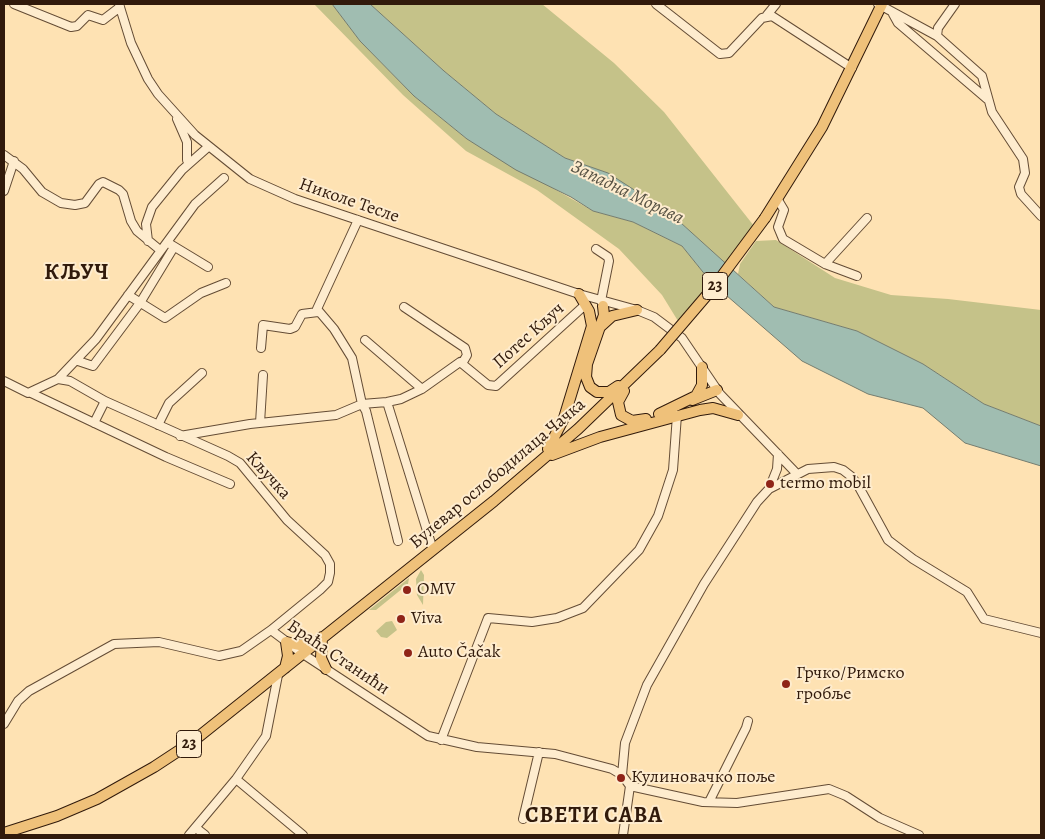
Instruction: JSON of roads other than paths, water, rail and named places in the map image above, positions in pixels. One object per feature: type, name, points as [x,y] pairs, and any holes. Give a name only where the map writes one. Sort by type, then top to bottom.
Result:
[{"type":"main road","name":"Булевар ослободилаца Чачка","points":[[4,833],[70,810],[114,790],[192,742],[433,550],[544,458],[629,380],[660,350],[713,288],[778,200],[822,127],[852,68],[880,4]]},
{"type":"main road","points":[[578,294],[596,327],[586,368],[589,385],[594,391],[606,393],[629,380]]},
{"type":"main road","points":[[544,458],[564,418],[596,327],[604,315],[603,303]]},
{"type":"main road","points":[[596,327],[612,316],[637,310]]},
{"type":"main road","points":[[629,380],[618,404],[621,415],[628,420],[640,421],[651,418],[696,396],[701,387],[702,367]]},
{"type":"main road","points":[[690,400],[697,400],[718,392]]},
{"type":"main road","points":[[700,410],[718,392]]},
{"type":"main road","points":[[544,458],[600,436],[700,410],[713,408],[738,415]]},
{"type":"main road","points":[[282,672],[288,656],[286,642],[300,645],[322,637],[321,658],[326,669]]},
{"type":"street","points":[[14,4],[71,27],[77,26],[88,15],[103,20],[119,6]]},
{"type":"street","points":[[656,4],[720,54],[726,54],[776,4]]},
{"type":"street","points":[[880,4],[937,36],[982,76],[992,112],[1023,159],[1025,173],[1019,187],[1021,194],[1041,216]]},
{"type":"street","points":[[937,36],[938,28],[955,4]]},
{"type":"street","name":"Николе Тесле","points":[[119,6],[131,43],[148,79],[174,113],[201,140],[232,166],[265,187],[603,303],[637,310],[654,317],[682,338],[718,392],[738,415],[797,474]]},
{"type":"street","points":[[892,12],[898,22],[987,99]]},
{"type":"street","points":[[766,15],[772,16],[852,68]]},
{"type":"street","points":[[174,113],[187,142],[187,160]]},
{"type":"street","points":[[182,170],[201,140]]},
{"type":"street","points":[[148,241],[146,224],[152,207],[182,170],[208,146]]},
{"type":"street","points":[[4,155],[14,161],[42,192],[68,205],[85,203],[101,183],[119,190],[123,194],[134,226],[148,241],[160,250]]},
{"type":"street","points":[[4,191],[14,161]]},
{"type":"street","points":[[31,393],[58,379],[78,361],[196,204],[224,178]]},
{"type":"street","points":[[778,200],[784,210],[778,227],[781,236],[825,264],[857,276]]},
{"type":"street","points":[[825,264],[868,218]]},
{"type":"street","points":[[358,220],[317,309],[334,329],[352,358],[362,404],[366,411],[398,541]]},
{"type":"street","points":[[134,226],[139,227],[146,224]]},
{"type":"street","points":[[167,242],[208,268]]},
{"type":"street","points":[[78,361],[94,366],[140,303],[174,247]]},
{"type":"street","points":[[596,249],[608,257],[609,261],[603,303]]},
{"type":"street","points":[[128,294],[165,318],[201,293],[226,283]]},
{"type":"street","name":"Потес Кључ","points":[[463,362],[488,385],[496,386],[585,305]]},
{"type":"street","points":[[180,436],[260,423],[336,415],[362,404],[387,402],[422,389],[460,362],[463,362],[467,353],[465,348],[404,308]]},
{"type":"street","points":[[261,348],[263,325],[290,329],[295,326],[302,314],[318,312]]},
{"type":"street","points":[[365,340],[422,389]]},
{"type":"street","points":[[158,425],[169,403],[202,373]]},
{"type":"street","points":[[260,423],[262,375]]},
{"type":"street","name":"Кључка","points":[[58,379],[70,381],[105,401],[240,463],[273,505],[320,551],[330,564],[329,578],[325,586],[271,630]]},
{"type":"street","name":"Кључка","points":[[4,381],[22,392],[31,393],[230,484]]},
{"type":"street","points":[[94,423],[105,401]]},
{"type":"street","points":[[387,402],[433,550]]},
{"type":"street","points":[[441,740],[488,618],[532,622],[557,618],[583,608],[639,550],[658,516],[673,470],[677,416]]},
{"type":"street","points":[[770,489],[777,468],[778,454]]},
{"type":"street","points":[[919,835],[880,818],[846,796],[829,789],[746,802],[709,802],[692,801],[630,786],[622,775],[625,743],[647,685],[660,658],[752,509],[770,489],[797,474],[814,468],[834,467],[843,470],[852,477],[888,540],[913,559],[967,592],[984,619],[1041,633]]},
{"type":"street","name":"Браћа Станићи","points":[[4,724],[18,700],[29,691],[107,646],[124,643],[159,642],[219,656],[241,651],[271,630],[302,654],[428,736],[477,747],[540,752],[587,762],[622,775]]},
{"type":"street","points":[[189,835],[236,779],[266,736],[282,672]]},
{"type":"street","points":[[709,802],[746,728],[748,720]]},
{"type":"street","points":[[523,819],[540,752]]},
{"type":"street","points":[[236,779],[303,835]]},
{"type":"street","points":[[623,835],[630,786]]},
{"type":"street","points":[[196,828],[206,835]]},
{"type":"water","name":"Западна Морава","points":[[332,4],[370,4],[444,71],[496,114],[565,158],[608,173],[653,202],[681,223],[774,307],[857,331],[923,364],[984,404],[1041,426],[1041,466],[965,443],[923,408],[868,394],[802,361],[711,282],[682,246],[633,222],[593,211],[571,197],[516,170],[467,139],[414,96],[360,41]]},
{"type":"place","name":"termo mobil","points":[[770,484]]},
{"type":"place","name":"OMV","points":[[407,590]]},
{"type":"place","name":"Viva","points":[[401,619]]},
{"type":"place","name":"Auto Čačak","points":[[408,653]]},
{"type":"place","name":"Грчко/Римско гробље","points":[[786,684]]},
{"type":"place","name":"Кулиновачко поље","points":[[621,778]]},
{"type":"district","name":"КЉУЧ","points":[[77,274]]},
{"type":"district","name":"СВЕТИ САВА","points":[[594,817]]}]
